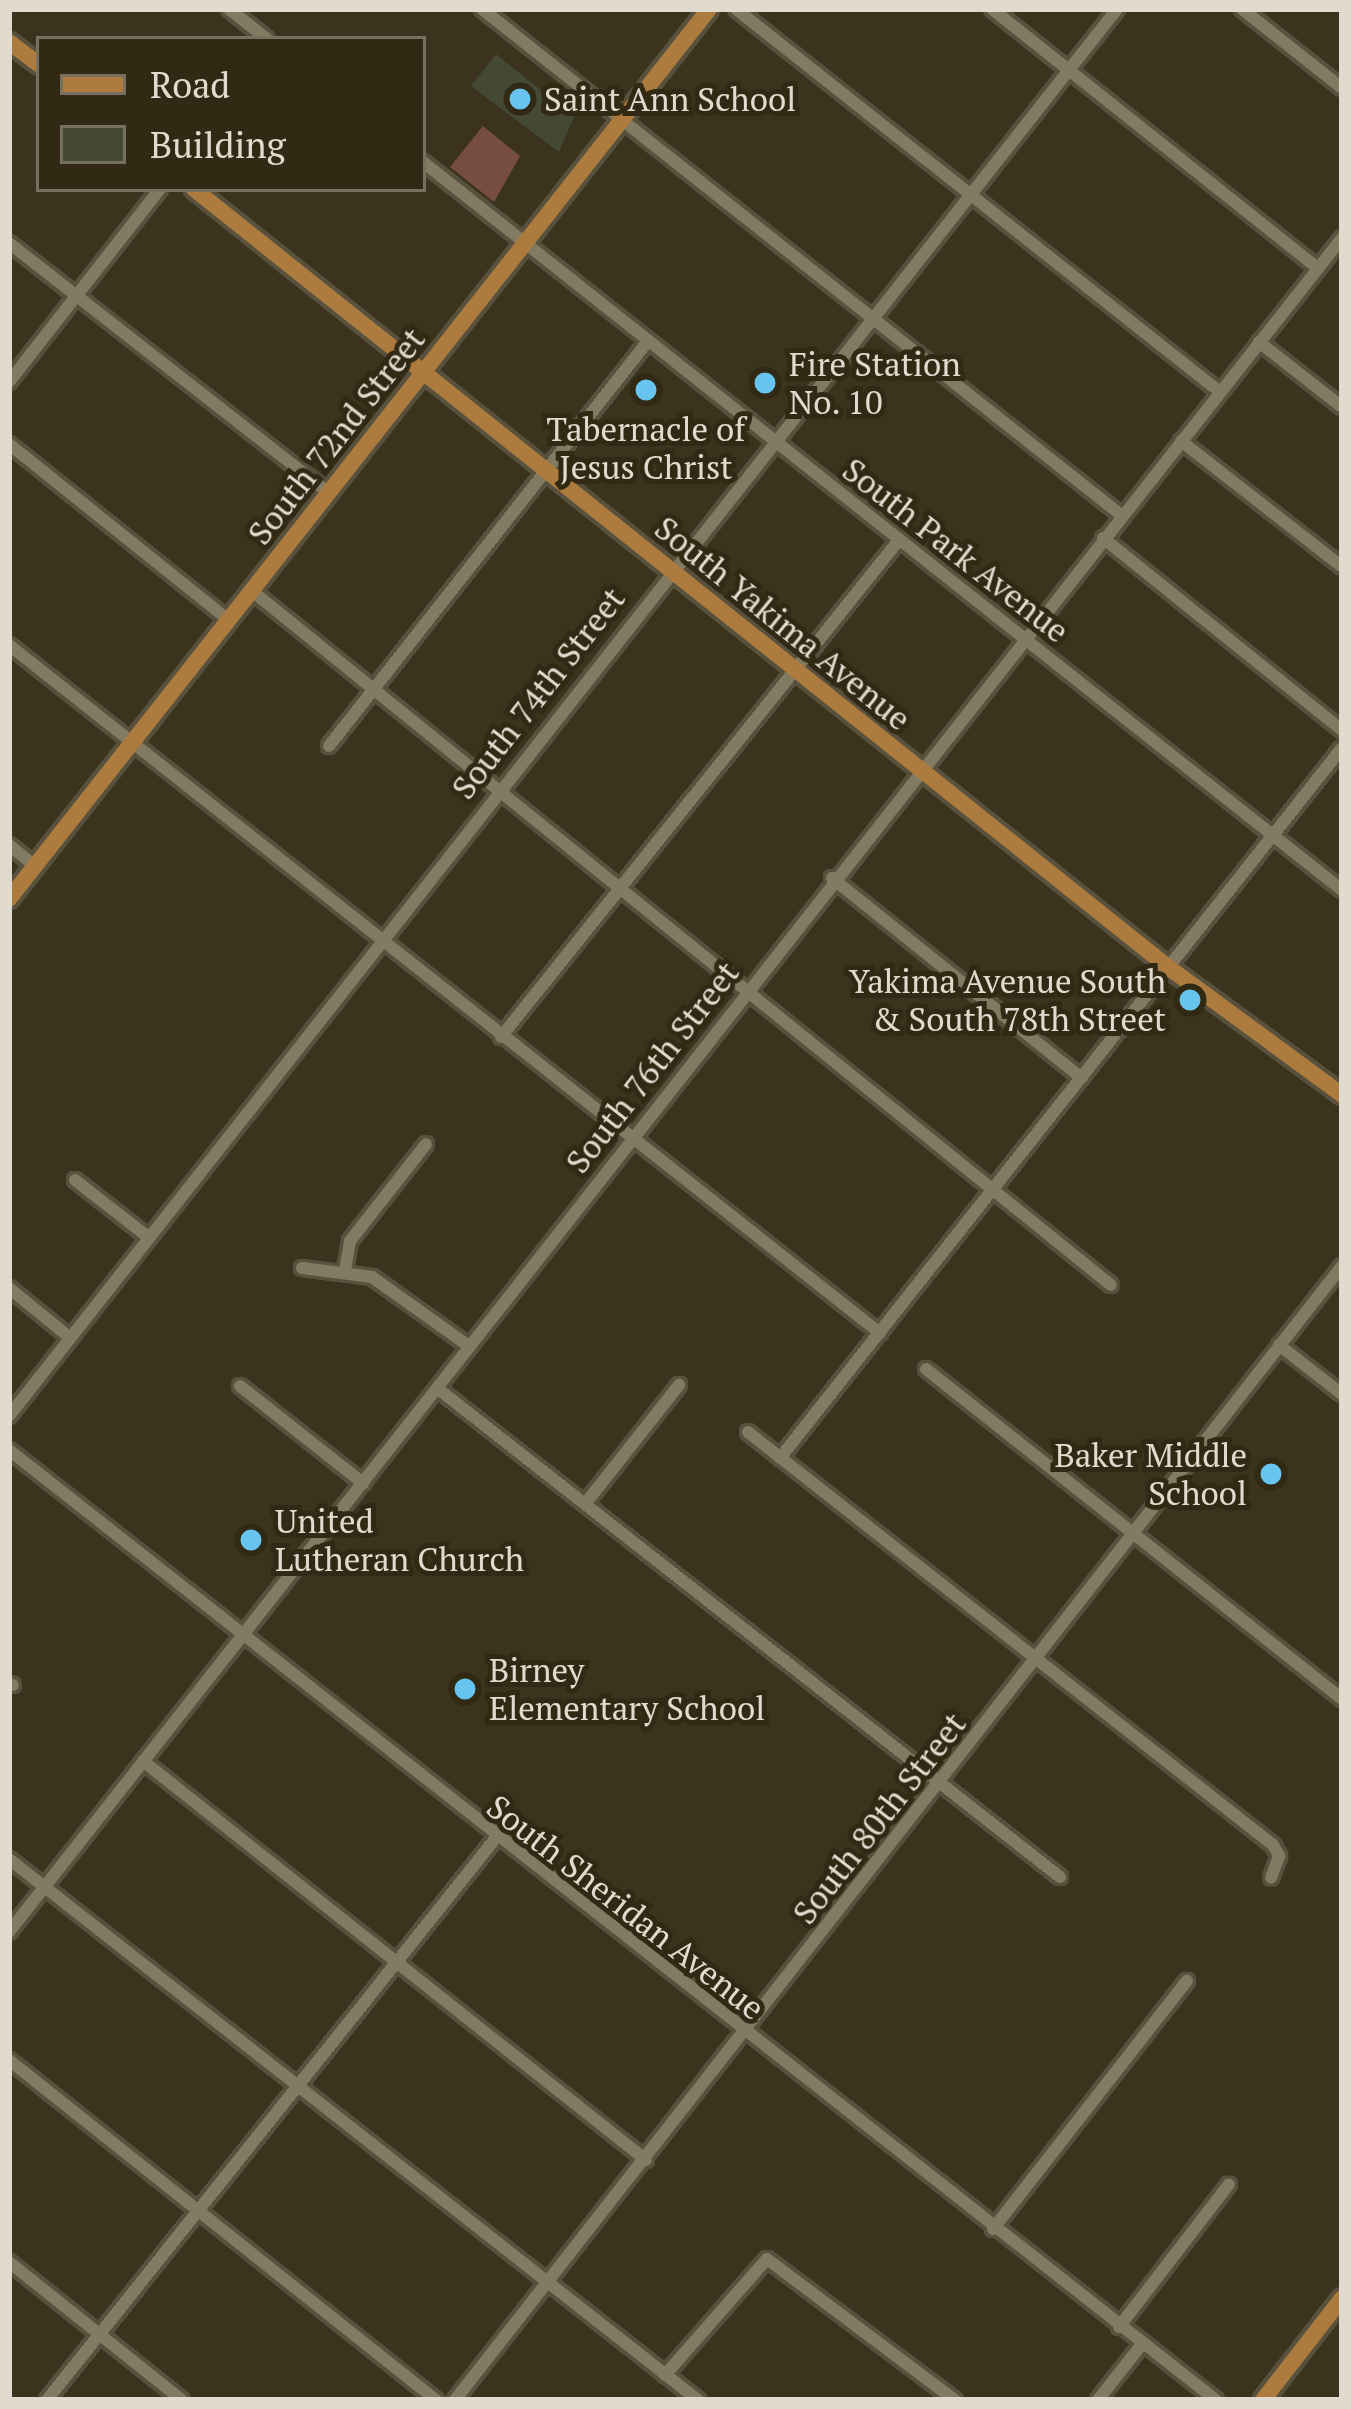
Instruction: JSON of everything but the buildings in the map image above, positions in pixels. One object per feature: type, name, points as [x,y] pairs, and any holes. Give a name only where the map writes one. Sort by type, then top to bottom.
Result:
[{"type":"main road","name":"South 72nd Street","points":[[9,899],[709,9]]},
{"type":"main road","points":[[9,41],[36,63]]},
{"type":"main road","name":"South Yakima Avenue","points":[[198,192],[918,770],[1168,967],[1342,1095]]},
{"type":"main road","points":[[1263,2400],[1342,2299]]},
{"type":"street","points":[[482,9],[1121,515]]},
{"type":"street","points":[[736,9],[1220,392]]},
{"type":"street","points":[[992,9],[1318,268]]},
{"type":"street","name":"South 74th Street","points":[[9,1416],[668,571],[1117,9]]},
{"type":"street","points":[[1242,9],[1342,88]]},
{"type":"street","points":[[232,10],[263,36]]},
{"type":"street","name":"South Park Avenue","points":[[426,164],[1342,890]]},
{"type":"street","points":[[9,382],[158,192]]},
{"type":"street","points":[[9,243],[329,493]]},
{"type":"street","name":"South 76th Street","points":[[9,1932],[832,878],[1340,244]]},
{"type":"street","points":[[329,746],[648,341]]},
{"type":"street","points":[[1259,343],[1342,407]]},
{"type":"street","points":[[1181,440],[1342,567]]},
{"type":"street","points":[[9,444],[229,620]]},
{"type":"street","points":[[1103,538],[1342,730]]},
{"type":"street","points":[[501,1037],[899,539]]},
{"type":"street","points":[[252,591],[1111,1285]]},
{"type":"street","points":[[9,644],[880,1333]]},
{"type":"street","points":[[780,1457],[1342,748]]},
{"type":"street","points":[[9,845],[35,866]]},
{"type":"street","points":[[832,878],[1082,1078]]},
{"type":"street","points":[[345,1270],[350,1240],[426,1144]]},
{"type":"street","points":[[75,1180],[148,1237]]},
{"type":"street","name":"South 80th Street","points":[[455,2400],[1342,1266]]},
{"type":"street","points":[[302,1268],[345,1270],[388,1286],[470,1347]]},
{"type":"street","points":[[9,1288],[69,1337]]},
{"type":"street","points":[[1279,1345],[1342,1394]]},
{"type":"street","points":[[926,1369],[1342,1700]]},
{"type":"street","points":[[585,1504],[679,1385]]},
{"type":"street","points":[[240,1386],[362,1483]]},
{"type":"street","points":[[437,1388],[1060,1877]]},
{"type":"street","points":[[748,1432],[1263,1837],[1279,1853],[1271,1878]]},
{"type":"street","name":"South Sheridan Avenue","points":[[9,1450],[495,1839],[1216,2400]]},
{"type":"street","points":[[143,1761],[646,2160]]},
{"type":"street","points":[[47,2400],[495,1839]]},
{"type":"street","points":[[9,1859],[698,2400]]},
{"type":"street","points":[[993,2229],[1187,1981]]},
{"type":"street","points":[[9,2060],[436,2400]]},
{"type":"street","points":[[1119,2326],[1229,2184]]},
{"type":"street","points":[[665,2375],[767,2259],[955,2400]]},
{"type":"street","points":[[9,2262],[182,2400]]},
{"type":"street","points":[[1098,2400],[1142,2344]]},
{"type":"shaded area","points":[[483,126],[520,156],[494,202],[450,167]]},
{"type":"place","name":"Saint Ann School","points":[[520,99]]},
{"type":"place","name":"Fire Station No. 10","points":[[765,383]]},
{"type":"place","name":"Tabernacle of Jesus Christ","points":[[646,390]]},
{"type":"place","name":"Yakima Avenue South & South 78th Street","points":[[1190,1000]]},
{"type":"place","name":"Baker Middle School","points":[[1271,1474]]},
{"type":"place","name":"United Lutheran Church","points":[[251,1540]]},
{"type":"place","name":"Birney Elementary School","points":[[465,1689]]}]
